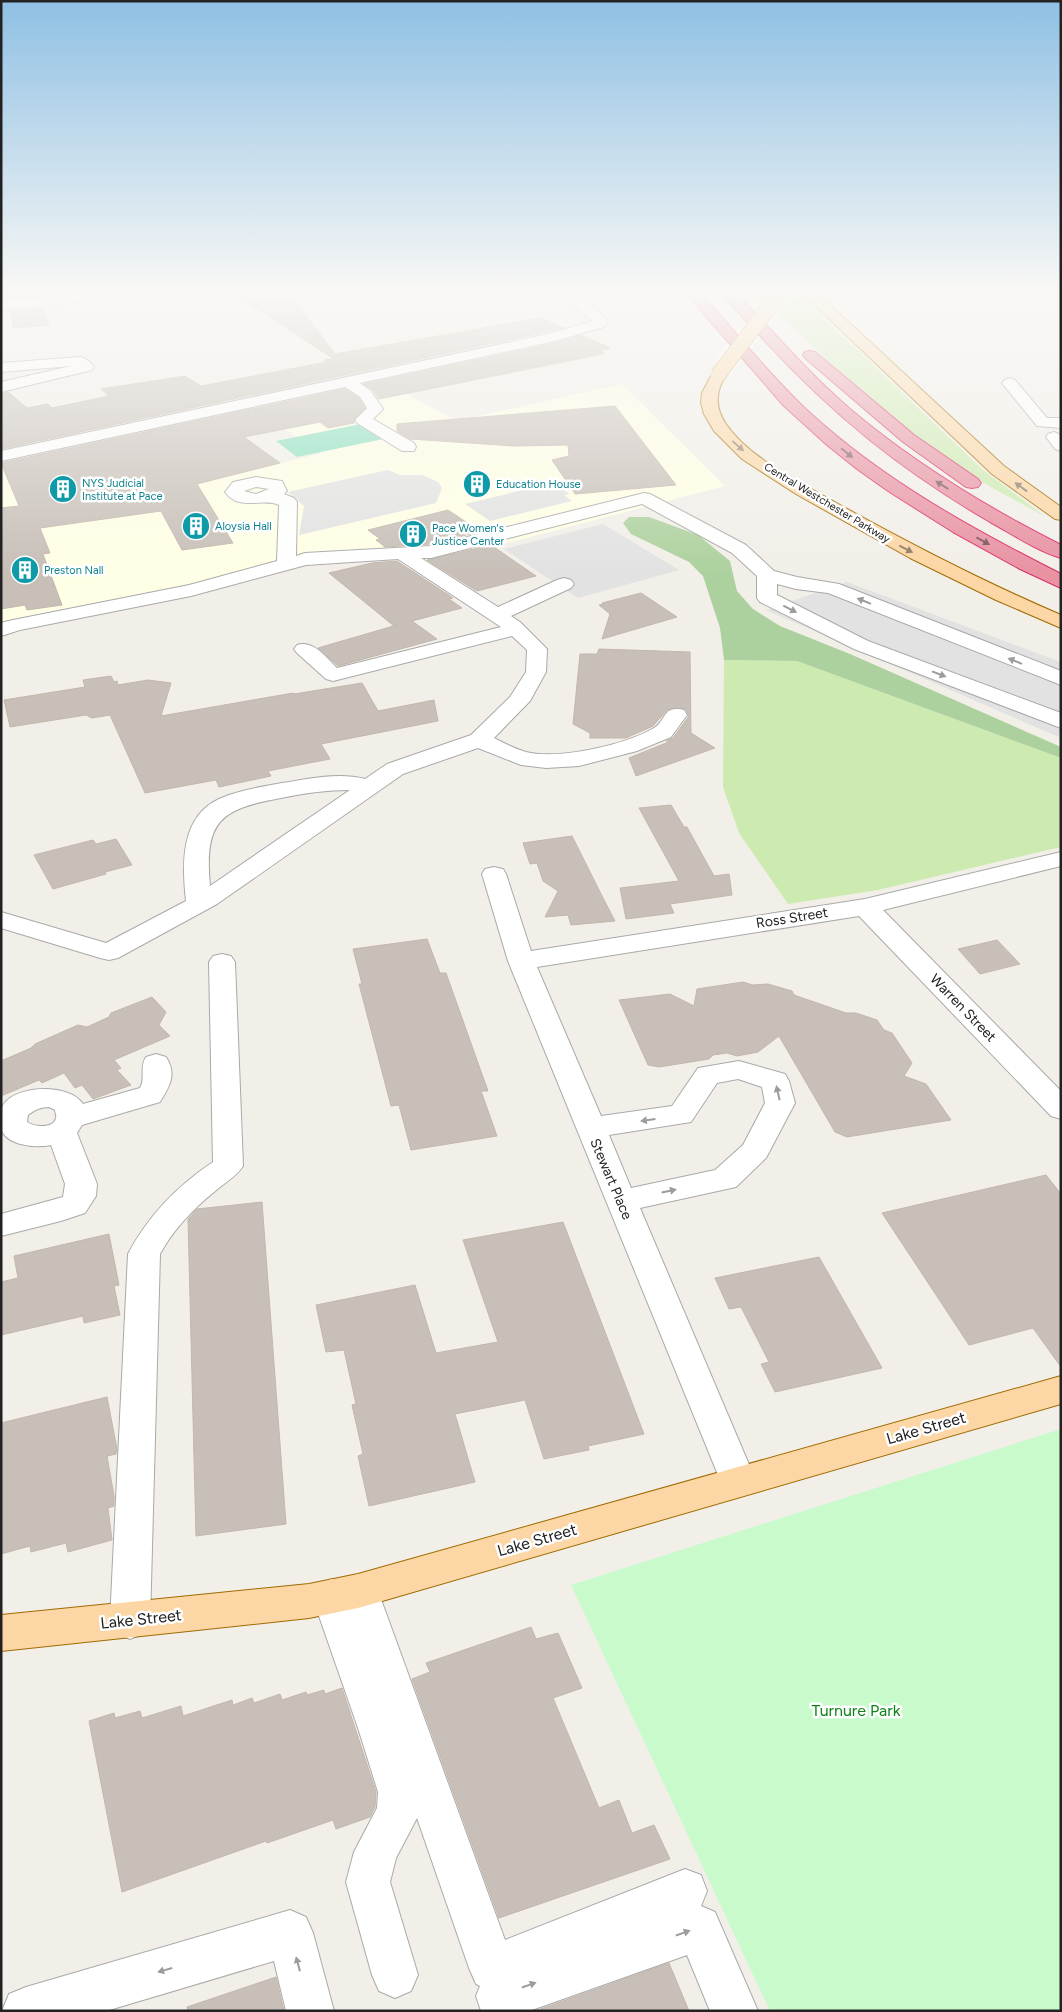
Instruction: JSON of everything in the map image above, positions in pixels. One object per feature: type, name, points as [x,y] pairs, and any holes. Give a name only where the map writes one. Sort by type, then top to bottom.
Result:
[{"type":"highway","points":[[776,386],[826,436],[855,460],[910,498],[959,528],[1061,582]]},
{"type":"highway","points":[[817,386],[868,432],[950,490],[1007,524],[1061,552]]},
{"type":"highway","points":[[845,386],[917,445],[986,491]]},
{"type":"main road","name":"Central Westchester Parkway","points":[[713,386],[709,393],[712,415],[728,438],[755,460],[807,494],[891,542],[965,579],[1061,622]]},
{"type":"main road","points":[[908,386],[998,470],[1061,515]]},
{"type":"main road","name":"Lake Street","points":[[1,1633],[309,1601],[345,1594],[1061,1390]]},
{"type":"street","points":[[1,456],[330,386]]},
{"type":"street","points":[[354,386],[366,394],[375,409],[363,420],[408,447]]},
{"type":"street","points":[[1012,386],[1043,423],[1059,435]]},
{"type":"street","points":[[271,495],[288,502],[286,564]]},
{"type":"street","points":[[1,630],[36,621],[191,590],[305,559],[437,551],[644,498],[739,549],[767,575],[796,583],[832,588],[1061,679]]},
{"type":"street","points":[[1,920],[109,952],[199,903],[395,769],[479,740],[519,701],[536,672],[537,649],[516,629],[402,554]]},
{"type":"street","points":[[767,575],[767,598],[861,645],[1061,721]]},
{"type":"street","points":[[497,616],[564,584]]},
{"type":"street","points":[[304,648],[333,675],[516,629]]},
{"type":"street","points":[[479,740],[521,758],[546,761],[579,759],[629,746],[663,732],[676,715]]},
{"type":"street","points":[[199,903],[195,870],[200,834],[210,817],[227,804],[264,794],[300,788],[350,783],[369,787]]},
{"type":"street","name":"Ross Street","points":[[521,961],[866,907],[1061,859]]},
{"type":"street","name":"Stewart Place","points":[[494,874],[521,961],[738,1481]]},
{"type":"street","name":"Warren Street","points":[[866,907],[1056,1098]]},
{"type":"street","points":[[130,1621],[144,1254],[151,1239],[162,1226],[206,1180],[228,1166],[222,962]]},
{"type":"street","points":[[1,1225],[74,1205],[80,1196],[81,1184],[66,1124],[150,1095],[156,1084],[156,1063]]},
{"type":"street","points":[[590,1128],[681,1115],[708,1075],[739,1070],[775,1081],[780,1103],[755,1151],[725,1179],[621,1201]]},
{"type":"street","points":[[345,1594],[492,1968],[685,1891]]},
{"type":"street","points":[[345,1594],[379,1728],[399,1792],[398,1812],[376,1852],[368,1882],[395,1975]]},
{"type":"street","points":[[505,2011],[499,1996],[699,1928],[734,2011]]},
{"type":"street","points":[[26,2011],[290,1933],[310,2011]]},
{"type":"shaded area","points":[[360,386],[392,386],[457,421],[614,386],[624,386],[725,486],[407,569],[373,548],[1,636],[1,464],[19,460],[177,489],[322,453],[253,409]]},
{"type":"shaded area","points":[[388,470],[400,475],[422,475],[438,482],[442,488],[436,503],[299,535],[304,506],[288,492]]},
{"type":"shaded area","points":[[552,483],[570,494],[564,495],[572,501],[490,521],[465,504]]},
{"type":"shaded area","points":[[603,524],[679,570],[578,598],[504,549]]},
{"type":"shaded area","points":[[847,582],[1061,662],[1061,738],[766,610]]},
{"type":"green space","points":[[856,386],[895,386],[983,470],[1046,517],[954,464],[907,429]]},
{"type":"green space","points":[[361,424],[383,439],[297,457],[276,441]]},
{"type":"green space","points":[[629,517],[649,517],[698,535],[730,561],[737,591],[753,609],[780,626],[850,654],[1061,747],[1061,758],[797,661],[724,660],[720,628],[703,576],[689,562],[631,534],[623,523]]},
{"type":"green space","points":[[724,660],[797,661],[1061,758],[1061,847],[878,890],[788,904],[739,833],[723,787]]},
{"type":"green space","name":"Turnure Park","points":[[1061,1429],[1061,2011],[770,2011],[571,1585]]},
{"type":"building","points":[[121,386],[295,386],[1,449],[1,394],[8,392],[27,408],[48,404],[52,408],[109,396],[101,389]]},
{"type":"building","points":[[367,386],[444,386],[379,399],[373,390]]},
{"type":"building","points":[[345,389],[359,398],[365,408],[354,419],[354,423],[328,428],[320,422],[244,437],[280,463],[197,484],[233,543],[182,550],[161,511],[40,528],[50,553],[43,554],[62,605],[27,610],[25,605],[1,609],[1,508],[19,506],[1,463]]},
{"type":"building","points":[[615,406],[676,485],[575,494],[552,460],[569,456],[568,445],[514,446],[410,439],[397,431],[397,424]]},
{"type":"building","name":"Pace Women's Justice Center","points":[[448,510],[475,528],[469,530],[474,533],[431,544],[385,547],[376,540],[380,539],[368,530]]},
{"type":"building","points":[[491,545],[536,576],[477,591],[427,560]]},
{"type":"building","points":[[397,561],[453,598],[449,599],[462,608],[412,621],[437,639],[338,666],[318,648],[394,626],[329,573],[372,563]]},
{"type":"building","points":[[641,593],[677,617],[602,639],[610,614],[599,605]]},
{"type":"building","points":[[599,649],[690,652],[691,733],[715,748],[636,776],[629,758],[671,741],[666,741],[673,738],[689,716],[686,709],[677,707],[667,710],[653,726],[626,738],[590,738],[590,733],[573,724],[580,654],[597,654]]},
{"type":"building","points":[[111,676],[114,682],[117,681],[118,685],[148,680],[171,683],[161,716],[362,683],[378,711],[434,700],[438,721],[321,744],[330,759],[268,771],[271,776],[219,787],[216,780],[145,793],[110,715],[92,718],[86,715],[10,727],[4,700],[85,687],[83,680]]},
{"type":"building","points":[[671,805],[684,827],[687,827],[714,876],[729,874],[732,895],[670,904],[674,913],[626,919],[620,888],[679,881],[639,808]]},
{"type":"building","points":[[572,836],[615,921],[571,925],[568,915],[545,917],[558,891],[543,881],[537,863],[530,864],[523,843]]},
{"type":"building","points":[[116,839],[132,865],[53,889],[34,855],[93,840],[96,844]]},
{"type":"building","points":[[427,939],[440,973],[446,973],[488,1091],[481,1091],[497,1136],[411,1150],[399,1105],[391,1106],[359,984],[362,984],[353,949]]},
{"type":"building","points":[[997,940],[1020,964],[980,974],[958,949]]},
{"type":"building","points":[[743,982],[753,985],[768,984],[792,991],[794,995],[846,1013],[856,1013],[877,1020],[884,1030],[892,1033],[912,1063],[904,1076],[926,1084],[951,1120],[847,1137],[835,1132],[779,1036],[758,1052],[737,1056],[727,1053],[713,1055],[709,1059],[659,1067],[648,1065],[619,1000],[670,994],[694,1006],[697,989]]},
{"type":"building","points":[[152,997],[166,1012],[159,1025],[170,1036],[114,1060],[121,1068],[117,1070],[131,1085],[93,1099],[82,1085],[75,1088],[64,1073],[42,1083],[39,1080],[1,1096],[1,1061],[78,1025],[87,1027],[109,1017],[111,1013]]},
{"type":"building","points":[[1046,1175],[1061,1194],[1061,1367],[1033,1328],[969,1345],[882,1213]]},
{"type":"building","points":[[262,1202],[286,1524],[196,1536],[188,1219],[197,1209]]},
{"type":"building","points":[[563,1222],[644,1434],[588,1446],[589,1450],[544,1459],[525,1400],[455,1414],[475,1482],[369,1506],[358,1456],[363,1454],[352,1405],[356,1404],[344,1350],[326,1352],[316,1305],[415,1285],[436,1353],[498,1342],[463,1240]]},
{"type":"building","points":[[109,1234],[119,1285],[114,1286],[120,1315],[84,1323],[83,1316],[1,1335],[1,1282],[18,1278],[14,1256]]},
{"type":"building","points":[[819,1257],[882,1368],[775,1392],[761,1364],[769,1362],[741,1307],[729,1309],[715,1278]]},
{"type":"building","points":[[107,1397],[117,1449],[116,1454],[107,1456],[114,1496],[114,1506],[108,1508],[112,1540],[68,1552],[66,1543],[31,1552],[30,1546],[1,1554],[1,1423]]},
{"type":"building","points":[[531,1627],[536,1639],[558,1633],[582,1688],[553,1698],[599,1808],[619,1800],[632,1833],[654,1825],[670,1859],[499,1918],[412,1679],[430,1672],[426,1663]]},
{"type":"building","points":[[342,1688],[376,1792],[375,1807],[370,1817],[336,1829],[333,1820],[267,1843],[266,1841],[122,1892],[89,1721],[114,1713],[115,1718],[140,1711],[142,1718],[181,1706],[183,1716],[232,1700],[233,1705],[252,1698],[254,1703],[280,1694],[282,1700],[306,1692],[307,1695],[324,1690],[325,1694]]},
{"type":"building","points":[[669,1963],[689,2011],[535,2011]]},
{"type":"building","points":[[276,1977],[284,2011],[188,2011],[187,2007]]},
{"type":"place","name":"Education House","points":[[477,484]]},
{"type":"place","name":"NYS Judicial Institute at Pace","points":[[63,489]]},
{"type":"place","name":"Aloysia Hall","points":[[196,526]]},
{"type":"place","name":"Pace Women's Justice Center","points":[[413,534]]},
{"type":"place","name":"Preston Nall","points":[[25,570]]}]
